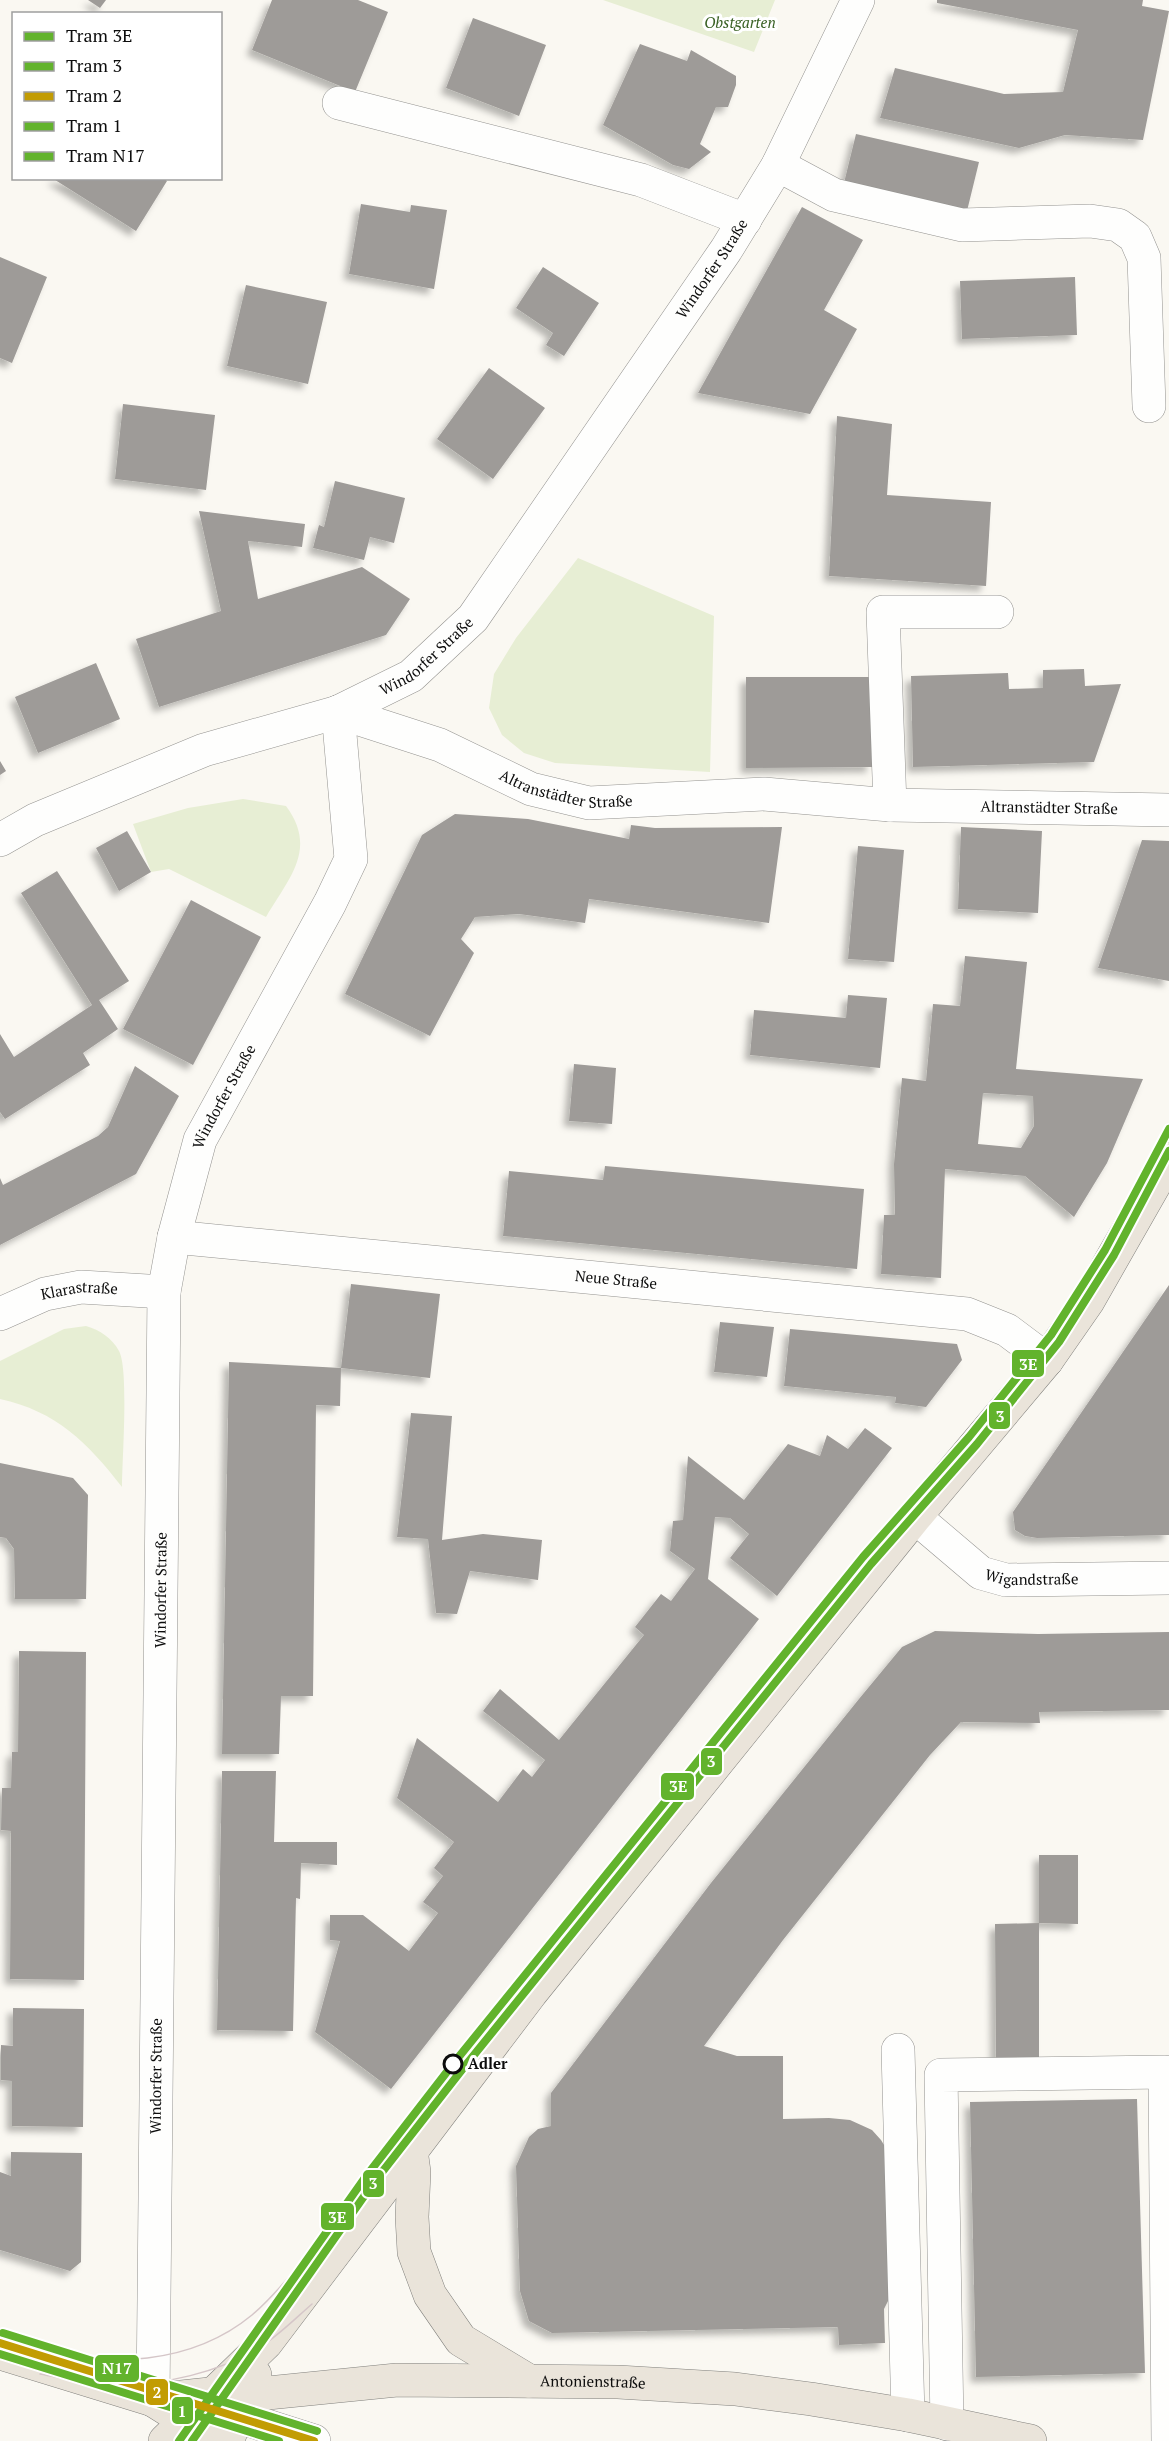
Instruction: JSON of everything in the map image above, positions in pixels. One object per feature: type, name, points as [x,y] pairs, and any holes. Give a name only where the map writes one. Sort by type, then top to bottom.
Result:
[{"type":"main road","points":[[233,2423],[266,2343],[486,2051],[915,1517],[1047,1360],[1088,1301],[1169,1159]]},
{"type":"main road","points":[[411,2150],[414,2172],[412,2217],[414,2252],[430,2295],[461,2340],[531,2382]]},
{"type":"main road","points":[[155,2441],[181,2410],[266,2343]]},
{"type":"main road","name":"Antonienstraße","points":[[0,2353],[181,2410],[233,2423],[397,2380],[618,2382],[735,2389],[908,2415],[1030,2441]]},
{"type":"main road","name":"Antonienstraße","points":[[181,2410],[233,2423]]},
{"type":"street","name":"Windorfer Straße","points":[[181,2410],[164,1292],[174,1237],[200,1140],[330,903],[351,859],[338,712],[411,676],[473,618],[745,220],[778,165],[858,0]]},
{"type":"street","points":[[339,103],[641,180],[745,220]]},
{"type":"street","points":[[778,165],[834,195],[962,225],[1090,221],[1118,225],[1135,237],[1144,258],[1149,406]]},
{"type":"street","points":[[890,805],[883,612],[997,612]]},
{"type":"street","points":[[0,840],[35,820],[204,750],[338,712]]},
{"type":"street","name":"Altranstädter Straße","points":[[338,712],[440,745],[531,789],[590,803],[764,794],[890,805],[1169,810]]},
{"type":"street","name":"Neue Straße","points":[[174,1237],[967,1314],[1007,1330],[1047,1360]]},
{"type":"street","name":"Klarastraße","points":[[0,1314],[45,1294],[81,1287],[164,1292]]},
{"type":"street","name":"Wigandstraße","points":[[915,1517],[981,1573],[1006,1580],[1169,1578]]},
{"type":"street","points":[[898,2050],[908,2415]]},
{"type":"street","points":[[946,2424],[940,2075],[1165,2072],[1168,2441]]},
{"type":"street","points":[[233,2423],[314,2441]]},
{"type":"green space","name":"Obstgarten","points":[[603,0],[775,0],[754,52]]},
{"type":"green space","points":[[578,558],[714,616],[710,772],[555,763],[524,753],[502,735],[489,708],[494,674],[516,638]]},
{"type":"green space","points":[[243,799],[286,806],[300,836],[297,863],[266,917],[169,869],[151,872],[133,824],[188,808]]},
{"type":"green space","points":[[86,1326],[109,1338],[119,1351],[122,1361],[124,1395],[122,1487],[96,1456],[69,1431],[38,1412],[0,1399],[0,1361],[64,1329]]},
{"type":"building","points":[[88,0],[106,0],[100,8]]},
{"type":"building","points":[[272,0],[358,0],[388,12],[355,92],[252,50]]},
{"type":"building","points":[[937,0],[1143,0],[1142,6],[1169,11],[1143,140],[1065,135],[1019,148],[880,118],[895,68],[1004,94],[1063,92],[1078,30],[937,3]]},
{"type":"building","points":[[473,18],[546,45],[519,116],[446,88]]},
{"type":"building","points":[[640,44],[687,61],[691,50],[736,76],[736,85],[728,107],[716,107],[700,144],[711,152],[689,169],[673,165],[603,125]]},
{"type":"building","points":[[856,134],[979,162],[966,215],[843,187]]},
{"type":"building","points":[[55,180],[166,180],[136,231]]},
{"type":"building","points":[[361,204],[410,212],[411,205],[447,210],[434,289],[349,274]]},
{"type":"building","points":[[802,207],[863,240],[824,310],[857,329],[810,414],[698,393]]},
{"type":"building","points":[[0,257],[47,277],[12,363],[0,358]]},
{"type":"building","points":[[543,267],[599,303],[564,356],[546,345],[553,333],[516,308]]},
{"type":"building","points":[[1075,277],[1077,335],[962,339],[960,281]]},
{"type":"building","points":[[246,285],[327,302],[308,384],[227,366]]},
{"type":"building","points":[[489,368],[545,408],[493,479],[437,439]]},
{"type":"building","points":[[123,404],[215,415],[206,490],[115,479]]},
{"type":"building","points":[[837,416],[892,424],[887,495],[991,502],[986,586],[829,576]]},
{"type":"building","points":[[335,481],[405,498],[394,543],[370,537],[364,560],[313,548],[319,525],[324,527]]},
{"type":"building","points":[[199,511],[305,524],[302,547],[248,541],[258,599],[362,567],[410,599],[386,635],[159,707],[136,639],[221,611]]},
{"type":"building","points":[[96,663],[120,719],[38,753],[15,697]]},
{"type":"building","points":[[1084,669],[1085,686],[1121,684],[1094,762],[913,767],[911,676],[1008,673],[1009,689],[1043,688],[1043,670]]},
{"type":"building","points":[[746,677],[871,677],[872,767],[746,768]]},
{"type":"building","points":[[0,761],[6,771],[0,775]]},
{"type":"building","points":[[455,814],[528,819],[629,839],[631,825],[655,828],[782,827],[769,923],[589,899],[585,923],[519,914],[475,917],[461,939],[474,953],[430,1036],[345,994],[422,835]]},
{"type":"building","points":[[961,827],[1042,831],[1038,913],[958,909]]},
{"type":"building","points":[[127,831],[151,872],[119,891],[96,848]]},
{"type":"building","points":[[1142,840],[1169,841],[1169,981],[1098,968]]},
{"type":"building","points":[[858,846],[904,850],[894,962],[848,959]]},
{"type":"building","points":[[57,871],[129,981],[99,1000],[118,1029],[83,1053],[90,1065],[5,1119],[0,1112],[0,1034],[14,1057],[92,1005],[21,893]]},
{"type":"building","points":[[191,900],[261,937],[193,1065],[123,1029]]},
{"type":"building","points":[[965,956],[1027,962],[1016,1069],[1143,1079],[1107,1163],[1074,1217],[1025,1176],[945,1169],[941,1278],[881,1274],[884,1215],[895,1215],[894,1164],[902,1078],[926,1081],[933,1004],[960,1006]],"holes":[[[983,1093],[1033,1096],[1034,1126],[1021,1148],[978,1144]]]},
{"type":"building","points":[[848,995],[887,998],[880,1068],[750,1055],[754,1010],[846,1018]]},
{"type":"building","points":[[574,1064],[616,1068],[612,1124],[569,1121]]},
{"type":"building","points":[[135,1066],[179,1096],[136,1174],[0,1245],[0,1178],[3,1185],[98,1136],[108,1127]]},
{"type":"building","points":[[605,1166],[864,1189],[857,1269],[503,1236],[509,1171],[603,1180]]},
{"type":"building","points":[[351,1284],[440,1294],[430,1378],[341,1368]]},
{"type":"building","points":[[1169,1285],[1169,1535],[1037,1538],[1025,1536],[1015,1530],[1013,1512]]},
{"type":"building","points":[[720,1322],[774,1327],[767,1377],[714,1372]]},
{"type":"building","points":[[790,1329],[957,1344],[962,1360],[926,1407],[895,1403],[896,1397],[784,1386]]},
{"type":"building","points":[[229,1362],[341,1368],[340,1406],[316,1405],[313,1696],[281,1696],[279,1754],[222,1754]]},
{"type":"building","points":[[411,1413],[452,1416],[442,1540],[483,1534],[542,1540],[538,1580],[470,1571],[457,1614],[436,1613],[428,1539],[397,1537]]},
{"type":"building","points":[[865,1428],[892,1448],[777,1596],[730,1558],[749,1534],[730,1518],[715,1517],[708,1579],[759,1619],[391,2089],[315,2032],[340,1941],[330,1940],[330,1915],[363,1915],[409,1951],[438,1913],[423,1902],[443,1876],[434,1868],[454,1842],[397,1798],[417,1738],[498,1802],[523,1769],[532,1777],[545,1760],[483,1711],[500,1689],[559,1740],[644,1635],[635,1627],[661,1594],[671,1601],[695,1569],[670,1551],[673,1521],[683,1520],[688,1456],[744,1500],[788,1444],[820,1456],[827,1435],[848,1449]]},
{"type":"building","points":[[0,1463],[73,1478],[88,1495],[86,1599],[15,1599],[14,1549],[6,1538],[0,1537]]},
{"type":"building","points":[[935,1631],[1038,1634],[1169,1632],[1169,1710],[1039,1712],[1040,1723],[961,1722],[930,1755],[783,1940],[704,2046],[737,2056],[783,2056],[783,2119],[850,2120],[872,2130],[889,2153],[893,2291],[884,2309],[885,2343],[839,2345],[838,2327],[552,2333],[529,2321],[520,2291],[516,2166],[529,2137],[538,2129],[551,2126],[551,2093],[711,1883],[902,1647]]},
{"type":"building","points":[[19,1651],[86,1652],[84,1980],[10,1979],[11,1831],[1,1830],[2,1788],[11,1788],[12,1752],[18,1752]]},
{"type":"building","points":[[222,1771],[276,1771],[274,1842],[337,1842],[337,1865],[301,1863],[300,1899],[296,1898],[293,2031],[217,2030]]},
{"type":"building","points":[[1039,1855],[1078,1855],[1078,1924],[1039,1923]]},
{"type":"building","points":[[1039,1923],[1039,2060],[996,2060],[995,1924]]},
{"type":"building","points":[[13,2008],[84,2009],[83,2127],[12,2126],[12,2081],[1,2080],[1,2045],[13,2046]]},
{"type":"building","points":[[1137,2099],[1145,2373],[976,2377],[970,2102]]},
{"type":"building","points":[[11,2152],[82,2153],[81,2262],[70,2271],[0,2250],[0,2172],[11,2176]]},
{"type":"tram line","name":"3E","points":[[179,2441],[364,2179],[453,2064],[863,1557],[969,1437],[1051,1335],[1105,1250],[1169,1129]]},
{"type":"tram line","name":"3","points":[[192,2441],[372,2185],[461,2071],[871,1564],[977,1444],[1059,1342],[1114,1255],[1169,1151]]},
{"type":"tram line","points":[[33,2353],[119,2360],[175,2353],[202,2345],[228,2332],[252,2315],[314,2248]]},
{"type":"tram line","points":[[40,2374],[108,2385],[149,2383],[190,2376],[230,2362],[266,2343],[312,2304]]},
{"type":"tram line","name":"N17","points":[[3,2333],[317,2431]]},
{"type":"tram line","name":"2","points":[[0,2343],[314,2441]]},
{"type":"tram line","name":"1","points":[[0,2354],[279,2441]]},
{"type":"place","name":"Adler","points":[[453,2064]]}]
